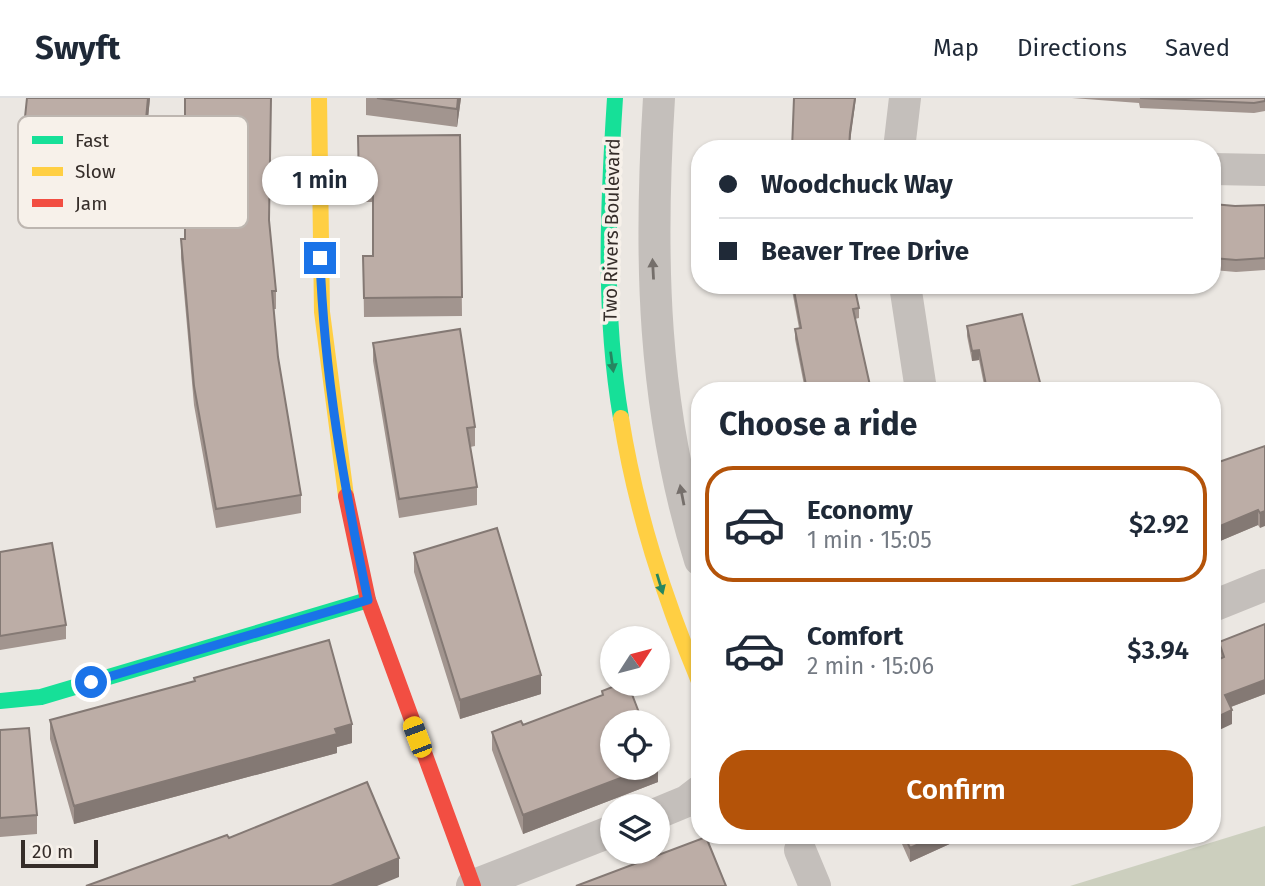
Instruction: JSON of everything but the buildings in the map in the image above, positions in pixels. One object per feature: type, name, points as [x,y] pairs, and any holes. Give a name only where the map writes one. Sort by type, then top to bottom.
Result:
[{"type":"street","points":[[318,98],[322,312],[348,509],[368,600],[472,886],[600,836]]},
{"type":"street","name":"Two Rivers Boulevard","points":[[615,98],[606,255],[609,339],[622,439],[640,522],[669,614],[691,664]]},
{"type":"street","points":[[659,98],[652,254],[656,329],[668,425],[691,530]]},
{"type":"street","points":[[900,140],[905,98]]},
{"type":"street","points":[[1221,169],[1265,170]]},
{"type":"street","points":[[906,294],[919,382]]},
{"type":"street","points":[[1221,603],[1265,585]]},
{"type":"street","points":[[0,701],[41,697],[368,600]]},
{"type":"street","points":[[670,808],[691,800]]},
{"type":"street","points":[[798,844],[815,886]]},
{"type":"green space","points":[[1265,826],[1265,886],[1070,886],[1206,844],[1221,844],[1221,840]]},
{"type":"traffic: fast","points":[[615,98],[610,178],[609,298],[621,418]]},
{"type":"traffic: fast","points":[[0,701],[41,697],[368,600]]},
{"type":"traffic: slow","points":[[319,98],[322,312],[346,496]]},
{"type":"traffic: slow","points":[[621,418],[643,521],[691,661]]},
{"type":"traffic: jam","points":[[346,496],[368,600],[473,886]]},
{"type":"route","points":[[91,682],[368,600],[348,509],[331,393],[322,312],[320,258]]}]
